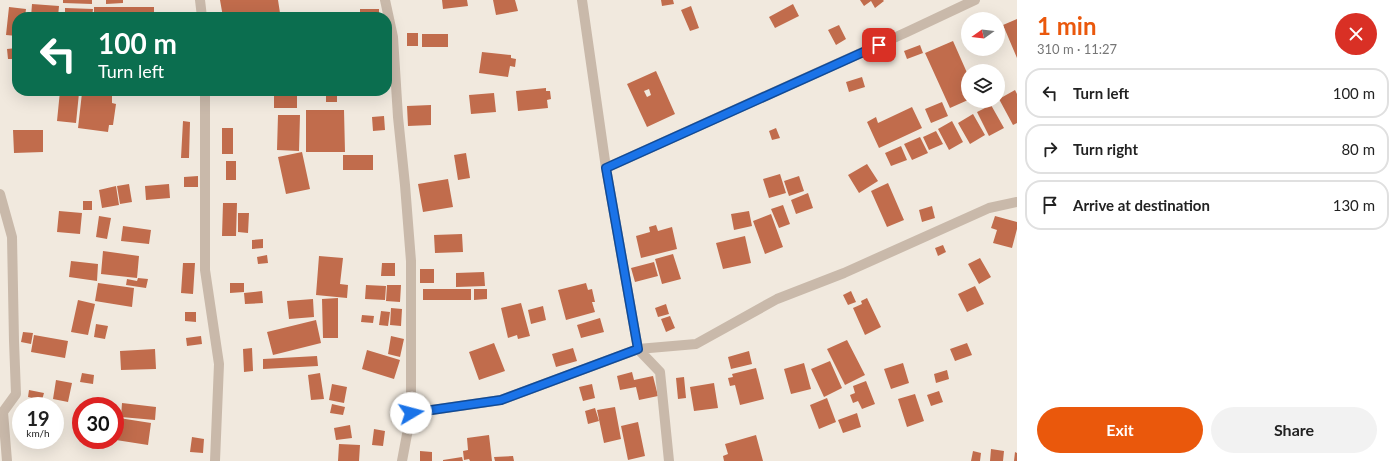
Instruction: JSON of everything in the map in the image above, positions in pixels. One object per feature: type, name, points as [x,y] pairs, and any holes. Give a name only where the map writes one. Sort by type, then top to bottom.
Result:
[{"type":"street","points":[[200,0],[201,12]]},
{"type":"street","points":[[386,0],[388,12]]},
{"type":"street","points":[[582,0],[606,168],[638,349],[660,372],[669,461]]},
{"type":"street","points":[[606,168],[975,0]]},
{"type":"street","points":[[392,32],[411,261],[411,413],[402,461]]},
{"type":"street","points":[[205,96],[205,270],[219,364],[215,461]]},
{"type":"street","points":[[0,194],[12,237],[16,394],[3,412],[7,461]]},
{"type":"street","points":[[411,413],[501,400],[638,349],[696,344],[777,299],[844,273],[989,208],[1017,202]]},
{"type":"building","points":[[63,0],[92,0],[92,4],[63,3]]},
{"type":"building","points":[[106,0],[123,0],[123,3],[106,4]]},
{"type":"building","points":[[220,0],[278,0],[280,12],[222,12]]},
{"type":"building","points":[[442,0],[467,0],[468,6],[443,9]]},
{"type":"building","points":[[493,0],[515,0],[518,11],[496,15]]},
{"type":"building","points":[[661,0],[673,0],[674,4],[662,6]]},
{"type":"building","points":[[860,0],[884,1],[875,8],[871,1],[864,6]]},
{"type":"building","points":[[32,4],[59,6],[58,12],[31,12]]},
{"type":"building","points":[[793,4],[799,16],[775,28],[769,17]]},
{"type":"building","points":[[691,6],[699,28],[690,31],[681,10]]},
{"type":"building","points":[[9,7],[26,9],[26,12],[12,12],[12,36],[6,35]]},
{"type":"building","points":[[94,7],[154,7],[154,12],[94,12]]},
{"type":"building","points":[[65,8],[93,9],[93,12],[65,12]]},
{"type":"building","points":[[360,9],[379,9],[379,12],[360,12]]},
{"type":"building","points":[[1017,19],[1017,58],[1005,30],[1005,24]]},
{"type":"building","points":[[839,25],[846,39],[836,45],[828,30]]},
{"type":"building","points":[[407,33],[418,33],[418,46],[407,46]]},
{"type":"building","points":[[422,34],[448,34],[448,47],[422,47]]},
{"type":"building","points":[[953,41],[963,64],[961,64],[961,103],[950,108],[925,53]]},
{"type":"building","points":[[920,45],[923,53],[907,59],[904,51]]},
{"type":"building","points":[[12,48],[12,59],[8,59],[7,49]]},
{"type":"building","points":[[482,52],[511,55],[511,58],[516,59],[515,67],[510,66],[508,77],[479,73]]},
{"type":"building","points":[[656,71],[675,114],[647,127],[627,84]],"holes":[[[649,89],[651,95],[647,97],[644,91]]]},
{"type":"building","points":[[862,77],[865,87],[849,92],[846,82]]},
{"type":"building","points":[[546,88],[546,91],[550,91],[551,99],[547,100],[548,108],[518,111],[516,91]]},
{"type":"building","points":[[1015,90],[1017,94],[1017,123],[1013,125],[1004,108],[1005,96]]},
{"type":"building","points":[[494,93],[496,112],[471,114],[469,95]]},
{"type":"building","points":[[60,96],[79,96],[76,123],[57,121]]},
{"type":"building","points":[[82,96],[112,96],[112,103],[116,104],[113,125],[109,125],[108,132],[78,128]]},
{"type":"building","points":[[274,96],[297,96],[297,108],[274,108]]},
{"type":"building","points":[[326,96],[337,96],[337,102],[326,102]]},
{"type":"building","points":[[942,102],[948,116],[931,123],[925,109]]},
{"type":"building","points":[[431,105],[431,125],[408,126],[407,106]]},
{"type":"building","points":[[912,107],[922,128],[879,148],[867,122],[876,117],[878,123]]},
{"type":"building","points":[[985,108],[993,108],[1004,128],[989,136],[977,112]]},
{"type":"building","points":[[306,110],[344,110],[345,152],[306,152]]},
{"type":"building","points":[[973,114],[985,135],[970,144],[958,123]]},
{"type":"building","points":[[278,115],[300,115],[299,151],[277,150]]},
{"type":"building","points":[[384,116],[385,130],[373,131],[372,117]]},
{"type":"building","points":[[183,121],[190,122],[189,158],[181,158]]},
{"type":"building","points":[[952,121],[963,142],[949,150],[938,129]]},
{"type":"building","points":[[222,128],[233,128],[233,154],[222,154]]},
{"type":"building","points":[[776,128],[780,138],[772,140],[769,131]]},
{"type":"building","points":[[13,130],[43,130],[43,152],[14,153]]},
{"type":"building","points":[[936,131],[943,144],[929,150],[923,137]]},
{"type":"building","points":[[920,137],[928,153],[912,160],[904,144]]},
{"type":"building","points":[[901,146],[907,160],[891,166],[885,153]]},
{"type":"building","points":[[302,152],[310,189],[286,194],[278,157]]},
{"type":"building","points":[[466,153],[470,178],[458,180],[454,155]]},
{"type":"building","points":[[343,155],[373,155],[373,170],[343,170]]},
{"type":"building","points":[[226,161],[236,161],[236,180],[226,180]]},
{"type":"building","points":[[867,164],[878,181],[859,193],[848,175]]},
{"type":"building","points":[[780,174],[786,193],[769,198],[763,179]]},
{"type":"building","points":[[198,176],[198,187],[184,187],[184,177]]},
{"type":"building","points":[[799,176],[804,191],[789,196],[784,181]]},
{"type":"building","points":[[448,179],[453,207],[423,212],[418,184]]},
{"type":"building","points":[[888,183],[904,220],[887,227],[871,191]]},
{"type":"building","points":[[129,184],[132,202],[120,204],[117,186]]},
{"type":"building","points":[[169,184],[170,198],[146,200],[145,186]]},
{"type":"building","points":[[116,186],[119,205],[102,208],[99,190]]},
{"type":"building","points":[[808,193],[813,208],[796,214],[791,200]]},
{"type":"building","points":[[83,201],[92,201],[92,210],[83,210]]},
{"type":"building","points":[[223,203],[237,203],[236,236],[222,236]]},
{"type":"building","points":[[783,205],[790,224],[779,228],[771,209]]},
{"type":"building","points":[[932,206],[935,218],[922,222],[919,210]]},
{"type":"building","points":[[59,211],[82,213],[80,234],[57,232]]},
{"type":"building","points":[[749,211],[752,226],[734,230],[731,214]]},
{"type":"building","points":[[238,213],[249,213],[248,233],[238,232]]},
{"type":"building","points":[[771,214],[783,247],[765,254],[753,221]]},
{"type":"building","points":[[99,216],[111,218],[107,239],[96,237]]},
{"type":"building","points":[[995,216],[1017,222],[1017,229],[1012,248],[993,243],[997,230],[991,228]]},
{"type":"building","points":[[656,225],[658,231],[672,227],[677,249],[641,258],[636,236],[650,232],[649,227]]},
{"type":"building","points":[[123,226],[151,230],[149,244],[121,241]]},
{"type":"building","points":[[462,234],[463,252],[435,253],[434,235]]},
{"type":"building","points":[[745,236],[751,263],[723,269],[716,243]]},
{"type":"building","points":[[263,239],[263,248],[252,249],[252,240]]},
{"type":"building","points":[[943,245],[946,252],[938,256],[935,248]]},
{"type":"building","points":[[103,251],[139,256],[137,278],[101,274]]},
{"type":"building","points":[[673,254],[681,279],[662,284],[655,259]]},
{"type":"building","points":[[267,255],[268,263],[258,264],[257,257]]},
{"type":"building","points":[[319,256],[343,258],[340,284],[348,285],[347,298],[316,295]]},
{"type":"building","points":[[980,258],[991,277],[979,284],[968,264]]},
{"type":"building","points":[[71,261],[98,264],[97,281],[69,277]]},
{"type":"building","points":[[654,262],[658,276],[635,282],[631,268]]},
{"type":"building","points":[[183,263],[195,263],[193,294],[181,293]]},
{"type":"building","points":[[382,263],[395,263],[395,276],[381,276]]},
{"type":"building","points":[[420,269],[434,269],[434,283],[420,283]]},
{"type":"building","points":[[484,272],[485,286],[456,287],[456,273]]},
{"type":"building","points":[[138,278],[148,279],[146,288],[126,285],[127,279],[137,281]]},
{"type":"building","points":[[98,283],[134,288],[132,307],[95,301]]},
{"type":"building","points":[[230,283],[244,283],[244,292],[230,293]]},
{"type":"building","points":[[586,283],[588,290],[592,289],[595,302],[592,302],[595,312],[566,320],[558,290]]},
{"type":"building","points":[[366,285],[386,286],[385,300],[365,299]]},
{"type":"building","points":[[387,285],[401,285],[400,302],[386,301]]},
{"type":"building","points":[[975,286],[984,304],[967,312],[958,294]]},
{"type":"building","points":[[423,289],[471,289],[471,300],[423,300]]},
{"type":"building","points":[[474,289],[487,289],[487,299],[474,300]]},
{"type":"building","points":[[262,291],[263,303],[245,304],[244,293]]},
{"type":"building","points":[[851,291],[856,302],[848,305],[843,295]]},
{"type":"building","points":[[338,298],[338,338],[323,338],[322,299]]},
{"type":"building","points":[[867,298],[881,327],[865,335],[853,308],[862,304],[861,301]]},
{"type":"building","points":[[313,299],[314,317],[289,319],[287,301]]},
{"type":"building","points":[[78,300],[95,304],[88,335],[71,332]]},
{"type":"building","points":[[521,303],[530,336],[518,339],[517,335],[508,338],[501,308]]},
{"type":"building","points":[[666,304],[669,314],[658,317],[655,308]]},
{"type":"building","points":[[543,306],[546,320],[531,324],[528,310]]},
{"type":"building","points":[[391,308],[402,309],[401,326],[390,325]]},
{"type":"building","points":[[381,311],[390,312],[388,326],[379,325]]},
{"type":"building","points":[[185,312],[196,312],[196,322],[185,321]]},
{"type":"building","points":[[362,315],[374,316],[373,323],[361,322]]},
{"type":"building","points":[[670,316],[675,328],[666,332],[661,319]]},
{"type":"building","points":[[600,318],[604,332],[581,338],[577,325]]},
{"type":"building","points":[[316,320],[321,343],[273,355],[267,332]]},
{"type":"building","points":[[96,324],[108,326],[105,339],[94,337]]},
{"type":"building","points":[[23,332],[33,333],[31,344],[21,342]]},
{"type":"building","points":[[34,335],[68,341],[65,358],[31,352]]},
{"type":"building","points":[[201,336],[202,344],[187,346],[186,338]]},
{"type":"building","points":[[391,336],[404,339],[400,357],[388,354]]},
{"type":"building","points":[[847,340],[865,375],[845,385],[827,349]]},
{"type":"building","points":[[494,343],[505,371],[479,380],[469,352]]},
{"type":"building","points":[[967,343],[972,355],[955,361],[950,349]]},
{"type":"building","points":[[252,348],[253,371],[244,372],[243,349]]},
{"type":"building","points":[[573,348],[577,361],[556,367],[552,354]]},
{"type":"building","points":[[155,349],[156,369],[121,370],[120,351]]},
{"type":"building","points":[[367,350],[400,360],[394,379],[362,369]]},
{"type":"building","points":[[749,351],[752,364],[731,369],[728,357]]},
{"type":"building","points":[[317,356],[318,366],[263,369],[263,359]]},
{"type":"building","points":[[830,361],[842,388],[824,397],[811,369]]},
{"type":"building","points":[[804,363],[811,389],[791,394],[784,369]]},
{"type":"building","points":[[903,363],[909,383],[891,389],[884,369]]},
{"type":"building","points":[[756,368],[764,399],[740,405],[735,385],[730,386],[728,378],[733,377],[732,374]]},
{"type":"building","points":[[947,370],[949,379],[936,383],[934,374]]},
{"type":"building","points":[[632,372],[634,380],[653,376],[658,396],[639,400],[636,387],[620,390],[617,376]]},
{"type":"building","points":[[82,373],[94,375],[93,384],[80,382]]},
{"type":"building","points":[[320,373],[324,399],[311,400],[308,375]]},
{"type":"building","points":[[684,377],[686,398],[678,399],[676,378]]},
{"type":"building","points":[[56,380],[72,383],[68,402],[64,401],[64,397],[53,397]]},
{"type":"building","points":[[866,381],[875,404],[862,409],[858,401],[853,403],[850,395],[855,393],[853,386]]},
{"type":"building","points":[[714,383],[718,408],[694,411],[690,387]]},
{"type":"building","points":[[332,384],[347,387],[344,403],[329,400]]},
{"type":"building","points":[[592,384],[595,398],[583,401],[579,387]]},
{"type":"building","points":[[29,390],[44,393],[43,397],[28,397]]},
{"type":"building","points":[[939,391],[943,402],[931,406],[927,395]]},
{"type":"building","points":[[915,394],[924,421],[907,427],[898,399]]},
{"type":"building","points":[[827,398],[836,422],[819,429],[810,405]]},
{"type":"building","points":[[124,403],[156,407],[155,420],[124,417]]},
{"type":"building","points":[[332,404],[345,407],[343,415],[330,413]]},
{"type":"building","points":[[615,407],[621,439],[604,443],[597,410]]},
{"type":"building","points":[[595,408],[599,421],[588,424],[585,411]]},
{"type":"building","points":[[857,413],[861,427],[843,433],[838,420]]},
{"type":"building","points":[[124,419],[151,423],[148,445],[124,441]]},
{"type":"building","points":[[638,422],[645,456],[628,460],[621,426]]},
{"type":"building","points":[[350,425],[352,438],[336,440],[334,428]]},
{"type":"building","points":[[374,429],[385,431],[383,446],[372,445]]},
{"type":"building","points":[[489,435],[492,461],[464,460],[463,451],[468,450],[467,438]]},
{"type":"building","points":[[756,435],[763,461],[724,461],[723,456],[728,454],[725,444]]},
{"type":"building","points":[[192,437],[204,439],[203,453],[190,452]]},
{"type":"building","points":[[339,444],[360,445],[359,461],[338,461]]},
{"type":"building","points":[[991,449],[1004,451],[1003,461],[990,461]]},
{"type":"building","points":[[420,451],[432,452],[432,461],[420,461]]},
{"type":"building","points":[[973,451],[981,453],[980,461],[971,461]]},
{"type":"building","points":[[1015,452],[1017,453],[1017,461],[1014,461]]},
{"type":"building","points":[[513,456],[514,461],[495,461],[494,457]]},
{"type":"building","points":[[462,457],[463,461],[443,461],[443,460]]},
{"type":"route","points":[[411,413],[501,400],[638,349],[606,168],[879,45]]}]
